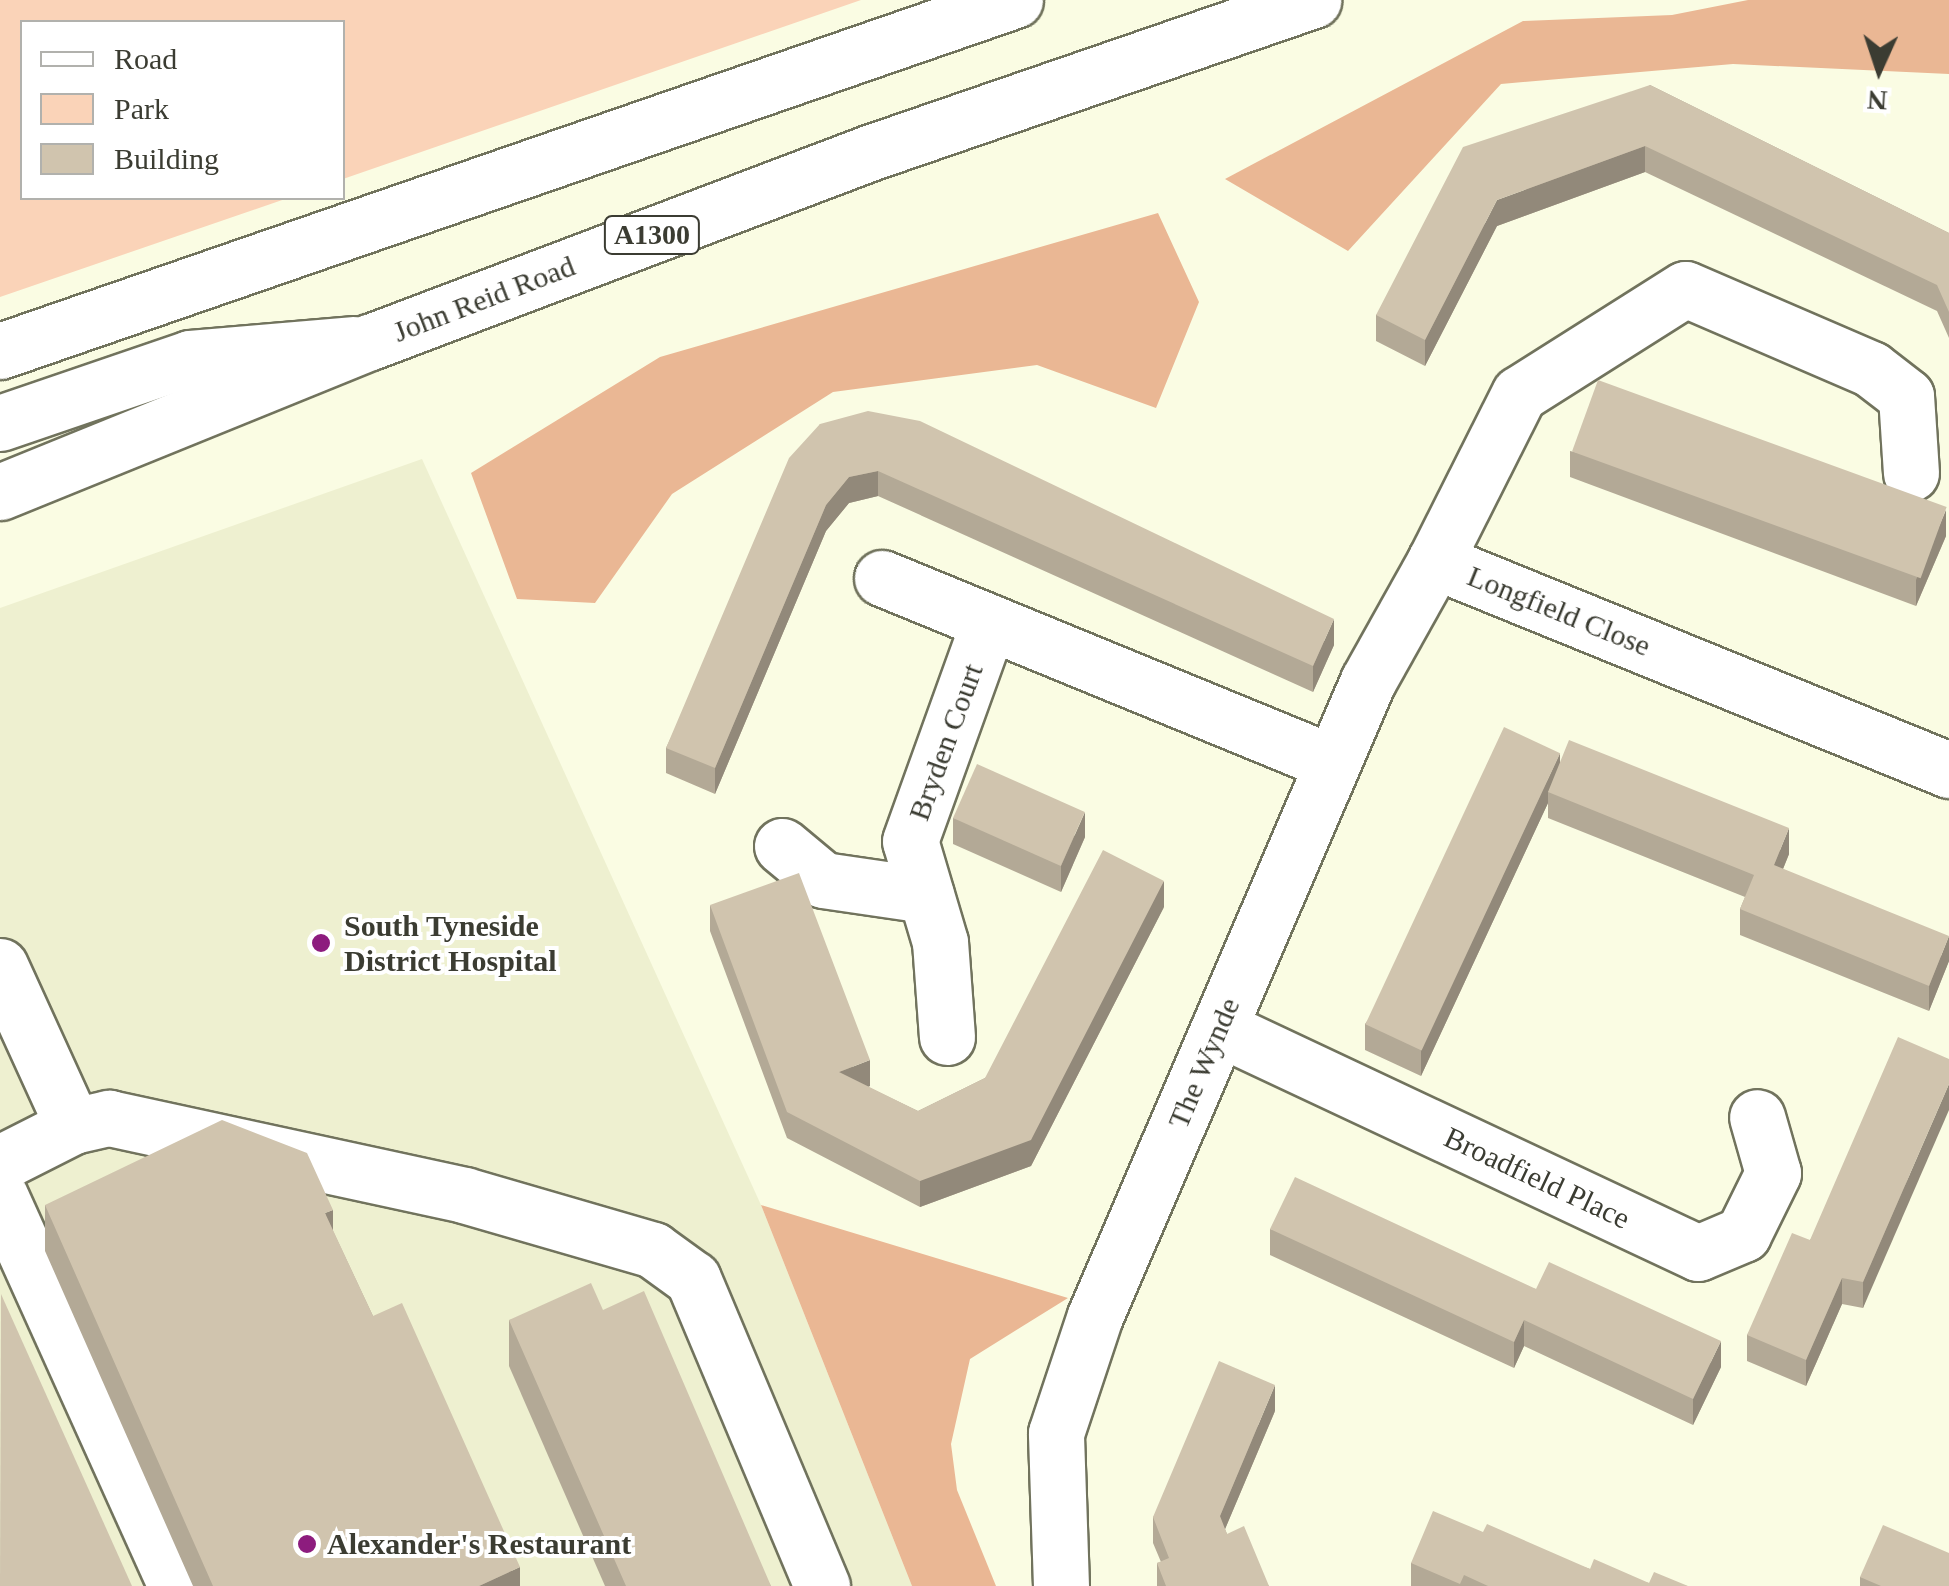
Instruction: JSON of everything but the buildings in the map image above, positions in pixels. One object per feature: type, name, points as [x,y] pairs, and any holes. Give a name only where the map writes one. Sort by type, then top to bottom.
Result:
[{"type":"main road","points":[[0,352],[1015,0]]},
{"type":"main road","name":"John Reid Road","points":[[0,492],[370,342],[869,153],[1313,0]]},
{"type":"main road","name":"Longfield Close","points":[[1911,473],[1906,396],[1871,369],[1686,289],[1519,394],[1435,561],[1949,770]]},
{"type":"main road","points":[[0,423],[190,358],[370,342]]},
{"type":"main road","name":"The Wynde","points":[[1060,1586],[1056,1433],[1099,1306],[1333,763],[1435,561]]},
{"type":"main road","name":"Bryden Court","points":[[882,578],[1333,763]]},
{"type":"main road","name":"Bryden Court","points":[[947,1038],[940,942],[910,841],[990,622]]},
{"type":"main road","points":[[782,846],[823,880],[926,895]]},
{"type":"main road","points":[[0,966],[72,1126]]},
{"type":"main road","name":"Broadfield Place","points":[[1219,1028],[1698,1254],[1743,1234],[1773,1173],[1758,1117]]},
{"type":"main road","points":[[0,1163],[72,1126],[109,1118],[464,1196],[654,1250],[693,1280],[822,1586]]},
{"type":"main road","points":[[0,1196],[176,1586]]},
{"type":"shaded area","points":[[1748,0],[1949,0],[1949,74],[1733,64],[1501,84],[1348,251],[1225,179],[1523,21],[1672,15]]},
{"type":"shaded area","points":[[1158,213],[1199,302],[1156,408],[1037,365],[833,392],[672,494],[595,603],[517,599],[471,473],[660,357]]},
{"type":"shaded area","name":"South Tyneside District Hospital","points":[[422,459],[761,1205],[912,1586],[0,1586],[0,608]]},
{"type":"shaded area","points":[[761,1205],[1068,1298],[970,1359],[951,1444],[957,1490],[996,1586],[912,1586]]},
{"type":"green space","points":[[0,0],[861,0],[345,178],[345,20],[20,20],[20,200],[282,200],[0,297]]},
{"type":"place","name":"South Tyneside District Hospital","points":[[321,943]]},
{"type":"place","name":"Alexander's Restaurant","points":[[307,1544]]}]
